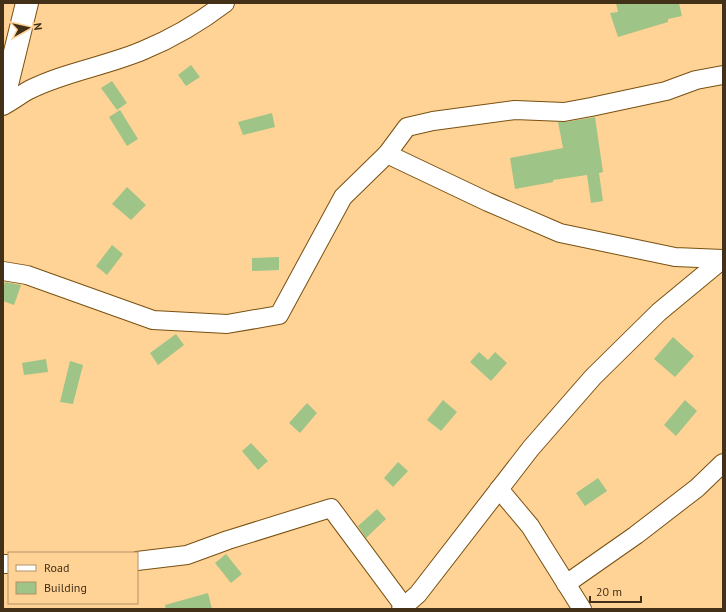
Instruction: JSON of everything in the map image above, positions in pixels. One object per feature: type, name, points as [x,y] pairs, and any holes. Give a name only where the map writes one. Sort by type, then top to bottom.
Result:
[{"type":"street","points":[[3,101],[27,3]]},
{"type":"street","points":[[3,106],[29,90],[45,83],[68,74],[105,65],[145,50],[200,22],[225,3]]},
{"type":"street","points":[[3,271],[27,275],[153,320],[226,324],[279,315],[343,197],[387,154],[407,126],[515,110],[564,112],[666,91],[696,80],[723,75]]},
{"type":"street","points":[[387,154],[488,202],[560,233],[675,257],[723,259]]},
{"type":"street","points":[[138,561],[187,555],[228,540],[331,508],[404,608],[418,594],[531,448],[593,377],[659,312],[723,259]]},
{"type":"street","points":[[566,584],[636,535],[697,488],[723,463]]},
{"type":"street","points":[[499,489],[530,526],[582,609]]},
{"type":"building","points":[[616,3],[679,3],[682,16],[668,19],[668,22],[618,37],[610,13],[618,12]]},
{"type":"building","points":[[191,65],[200,77],[186,86],[178,75]]},
{"type":"building","points":[[112,81],[127,103],[117,110],[101,88]]},
{"type":"building","points":[[120,110],[138,139],[127,146],[109,117]]},
{"type":"building","points":[[272,113],[275,127],[243,135],[238,122]]},
{"type":"building","points":[[595,117],[603,172],[599,173],[603,201],[591,203],[587,175],[553,180],[553,182],[515,189],[510,158],[563,148],[558,122]]},
{"type":"building","points":[[127,187],[146,205],[131,220],[112,204]]},
{"type":"building","points":[[112,245],[123,254],[107,275],[96,266]]},
{"type":"building","points":[[279,257],[279,270],[252,271],[252,258]]},
{"type":"building","points":[[5,282],[21,285],[14,305],[3,301],[3,288]]},
{"type":"building","points":[[176,334],[184,345],[158,365],[150,353]]},
{"type":"building","points":[[673,337],[694,356],[675,377],[654,359]]},
{"type":"building","points":[[479,352],[488,360],[495,352],[507,363],[491,381],[470,362]]},
{"type":"building","points":[[46,359],[48,372],[24,375],[22,363]]},
{"type":"building","points":[[70,361],[83,365],[73,404],[60,402]]},
{"type":"building","points":[[443,400],[457,412],[441,431],[427,420]]},
{"type":"building","points":[[685,400],[697,411],[676,436],[664,425]]},
{"type":"building","points":[[307,403],[317,413],[300,433],[289,423]]},
{"type":"building","points":[[251,443],[268,461],[258,470],[242,451]]},
{"type":"building","points":[[398,462],[408,471],[393,487],[384,478]]},
{"type":"building","points":[[598,478],[607,491],[585,506],[576,493]]},
{"type":"building","points":[[377,509],[386,519],[366,538],[358,526]]},
{"type":"building","points":[[226,554],[242,574],[231,583],[215,563]]},
{"type":"building","points":[[208,593],[212,609],[166,609],[165,605]]}]
